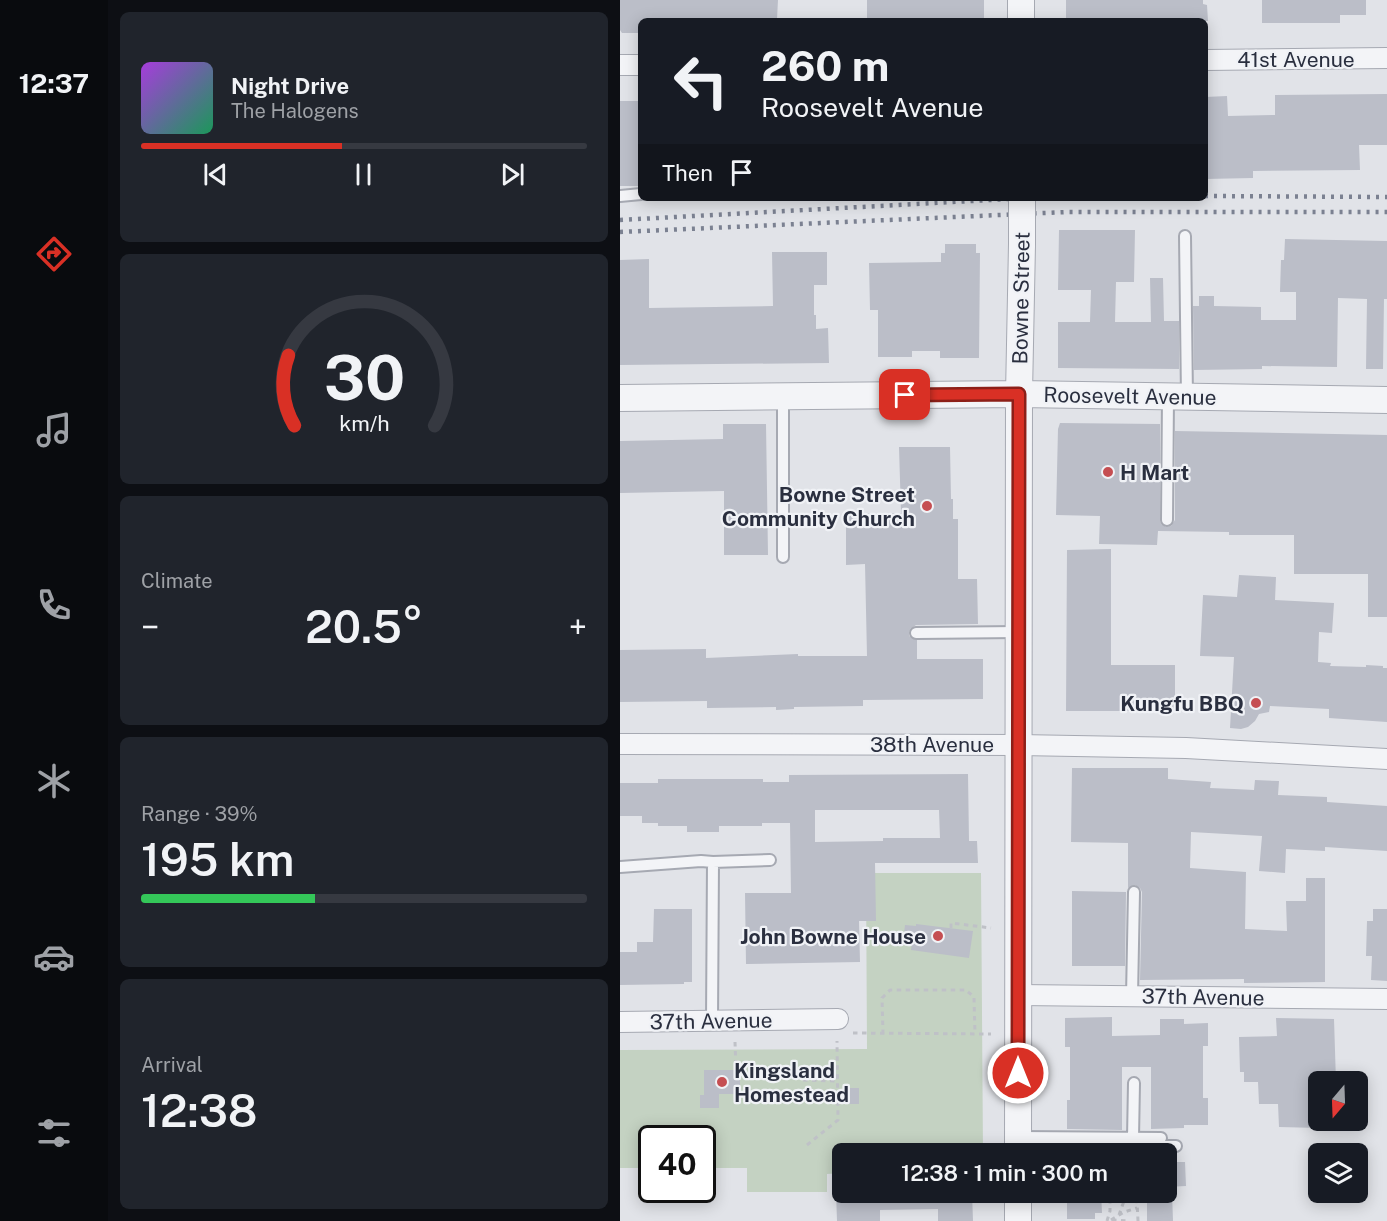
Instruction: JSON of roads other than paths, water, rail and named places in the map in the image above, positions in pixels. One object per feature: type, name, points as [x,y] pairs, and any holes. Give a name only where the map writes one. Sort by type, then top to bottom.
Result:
[{"type":"street","points":[[1021,0],[1021,18]]},
{"type":"street","name":"41st Avenue","points":[[1208,60],[1388,58]]},
{"type":"street","points":[[620,65],[638,65]]},
{"type":"street","name":"Bowne Street","points":[[1018,1143],[1019,394],[1022,201]]},
{"type":"street","name":"Roosevelt Avenue","points":[[620,398],[1019,394],[1388,400]]},
{"type":"street","name":"38th Avenue","points":[[620,744],[1019,744],[1186,748],[1388,759]]},
{"type":"street","name":"37th Avenue","points":[[1018,995],[1132,996],[1249,992],[1388,999]]},
{"type":"street","name":"37th Avenue","points":[[620,1022],[838,1019]]},
{"type":"street","points":[[1018,1203],[1018,1221]]},
{"type":"lane","points":[[620,196],[638,194]]},
{"type":"lane","points":[[1167,520],[1186,236]]},
{"type":"lane","points":[[783,396],[783,557]]},
{"type":"lane","points":[[916,633],[1019,632]]},
{"type":"lane","points":[[620,867],[701,861],[770,860]]},
{"type":"lane","points":[[712,1022],[713,862]]},
{"type":"lane","points":[[1132,996],[1134,892]]},
{"type":"lane","points":[[1133,1138],[1134,1083]]},
{"type":"lane","points":[[1051,1143],[1161,1138]]},
{"type":"railway","points":[[1208,196],[1388,197]]},
{"type":"railway","points":[[620,220],[972,201]]},
{"type":"railway","points":[[620,232],[1067,212],[1388,212]]},
{"type":"place","name":"H Mart","points":[[1108,472]]},
{"type":"place","name":"Bowne Street Community Church","points":[[927,506]]},
{"type":"place","name":"Kungfu BBQ","points":[[1256,703]]},
{"type":"place","name":"John Bowne House","points":[[938,936]]},
{"type":"place","name":"Kingsland Homestead","points":[[722,1082]]}]
